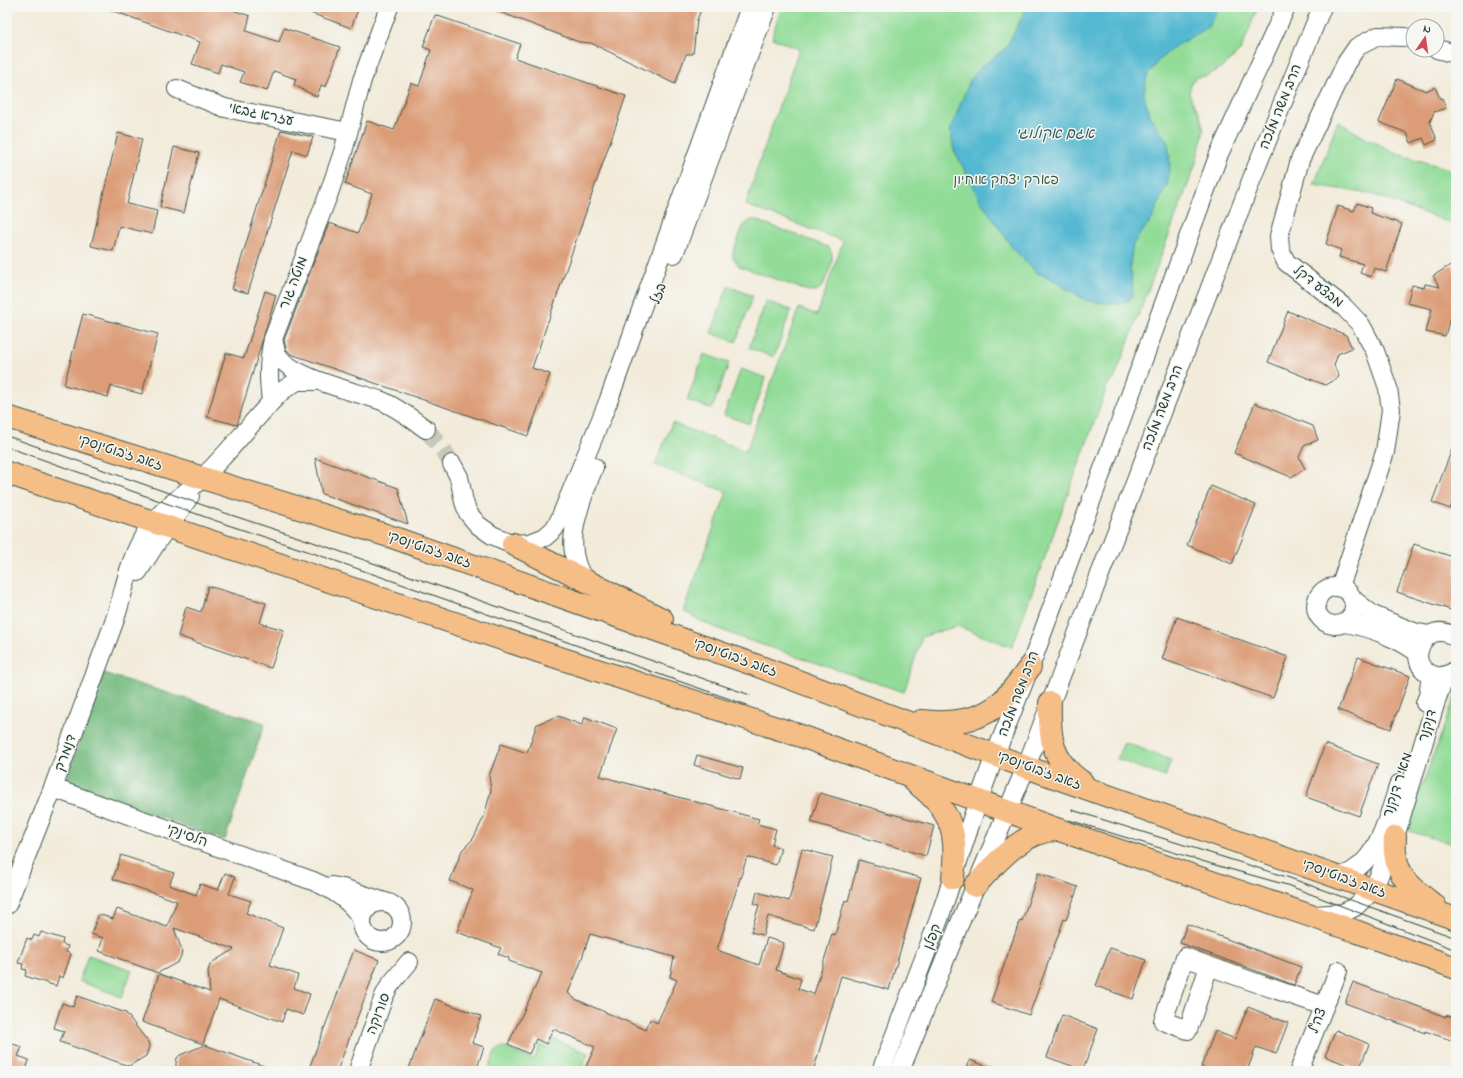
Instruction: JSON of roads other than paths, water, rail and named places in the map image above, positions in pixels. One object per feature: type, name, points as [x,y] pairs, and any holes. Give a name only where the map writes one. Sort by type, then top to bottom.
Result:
[{"type":"main road","name":"זאב ז'בוטינסקי","points":[[7,417],[202,479],[368,529],[758,666],[1026,767],[1452,918]]},
{"type":"main road","points":[[7,473],[538,651],[801,736],[904,772],[1059,830],[1355,931],[1456,968]]},
{"type":"main road","points":[[513,544],[586,582],[758,666]]},
{"type":"main road","points":[[898,718],[946,722],[976,718],[1000,703],[1030,667]]},
{"type":"main road","points":[[1050,703],[1050,732],[1053,748],[1059,761],[1069,773],[1093,790]]},
{"type":"main road","points":[[904,772],[928,793],[945,813],[953,835],[955,855],[953,878]]},
{"type":"main road","points":[[975,886],[1002,857],[1028,839],[1049,830],[1059,830]]},
{"type":"main road","points":[[1395,837],[1394,851],[1401,873],[1413,888],[1452,918]]},
{"type":"street","name":"מוטה גור","points":[[271,401],[268,380],[268,361],[273,339],[327,198],[343,152],[362,80],[389,7]]},
{"type":"street","name":"בזל","points":[[513,544],[530,543],[545,537],[554,529],[559,521],[608,402],[750,7]]},
{"type":"street","name":"בזל","points":[[586,582],[576,565],[573,548],[573,537],[581,502],[767,7]]},
{"type":"street","name":"הרב משה מלכה","points":[[980,801],[995,755],[1030,667],[1220,154],[1286,7]]},
{"type":"street","name":"הרב משה מלכה","points":[[1007,811],[1026,767],[1253,175],[1322,7]]},
{"type":"street","name":"מבצע דקל","points":[[1340,587],[1385,452],[1391,410],[1388,388],[1376,351],[1361,325],[1344,307],[1286,262],[1280,249],[1279,236],[1300,160],[1346,62],[1357,47],[1378,36],[1405,37]]},
{"type":"street","points":[[1445,51],[1456,54]]},
{"type":"street","name":"עזרא גבאי","points":[[177,89],[225,108],[348,132]]},
{"type":"street","points":[[273,339],[277,354],[287,365],[318,381],[383,402],[395,408],[426,430]]},
{"type":"street","points":[[202,479],[271,401],[282,391],[297,381],[318,381]]},
{"type":"street","points":[[452,464],[459,477],[464,502],[468,513],[478,525],[492,535],[513,544]]},
{"type":"street","name":"דנמרק","points":[[7,905],[122,601],[149,552],[160,524],[202,479]]},
{"type":"street","points":[[1418,653],[1408,646],[1363,626],[1345,623],[1333,626],[1326,624],[1318,615],[1316,609],[1318,597],[1321,592],[1327,589],[1340,587],[1346,590],[1354,600],[1373,615],[1414,632],[1428,635],[1446,632],[1456,638]]},
{"type":"street","points":[[1345,623],[1350,619],[1353,613],[1354,600]]},
{"type":"street","points":[[1428,635],[1421,642],[1418,653],[1421,665],[1425,670],[1444,673]]},
{"type":"street","name":"דנקנר","points":[[1373,890],[1395,837],[1444,673]]},
{"type":"street","name":"מאיר דנקנר","points":[[1337,877],[1354,870],[1362,864],[1374,847],[1385,825],[1428,696],[1444,673]]},
{"type":"street","name":"הלסינקי","points":[[52,788],[306,878],[322,885],[350,904],[362,920]]},
{"type":"street","name":"קפלן","points":[[881,1071],[939,919],[980,801]]},
{"type":"street","name":"קפלן","points":[[900,1071],[1007,811]]},
{"type":"street","name":"הלסינקי","points":[[322,885],[343,888],[385,902]]},
{"type":"street","points":[[1305,915],[1344,913],[1355,907],[1373,890]]},
{"type":"street","points":[[378,902],[385,902],[392,904],[401,914],[402,927],[395,938],[383,942],[371,939],[363,930],[362,920],[363,913],[367,908],[378,902]]},
{"type":"street","name":"סורוקה","points":[[358,1071],[384,996],[390,984],[409,962]]},
{"type":"street","points":[[1209,966],[1324,1006]]},
{"type":"street","name":"צה\"ל","points":[[1299,1071],[1338,971]]},
{"type":"water","name":"אגם אקולוגי","points":[[1027,7],[1219,7],[1208,27],[1174,47],[1158,61],[1147,76],[1144,95],[1149,114],[1168,143],[1170,164],[1168,182],[1152,219],[1133,244],[1130,264],[1133,293],[1130,299],[1120,304],[1087,301],[1048,277],[1037,273],[1014,250],[980,200],[954,150],[950,130],[970,80],[981,67],[1006,48]]},
{"type":"tunnel","points":[[426,429],[442,448],[452,464]]},
{"type":"tram line","points":[[7,436],[750,695]]},
{"type":"tram line","points":[[7,447],[747,705]]},
{"type":"tram line","points":[[1072,810],[1290,878],[1456,938]]},
{"type":"tram line","points":[[1069,820],[1215,865],[1287,885],[1456,950]]},
{"type":"park label","name":"פארק יצחק אוחיון","points":[[1006,180]]}]
